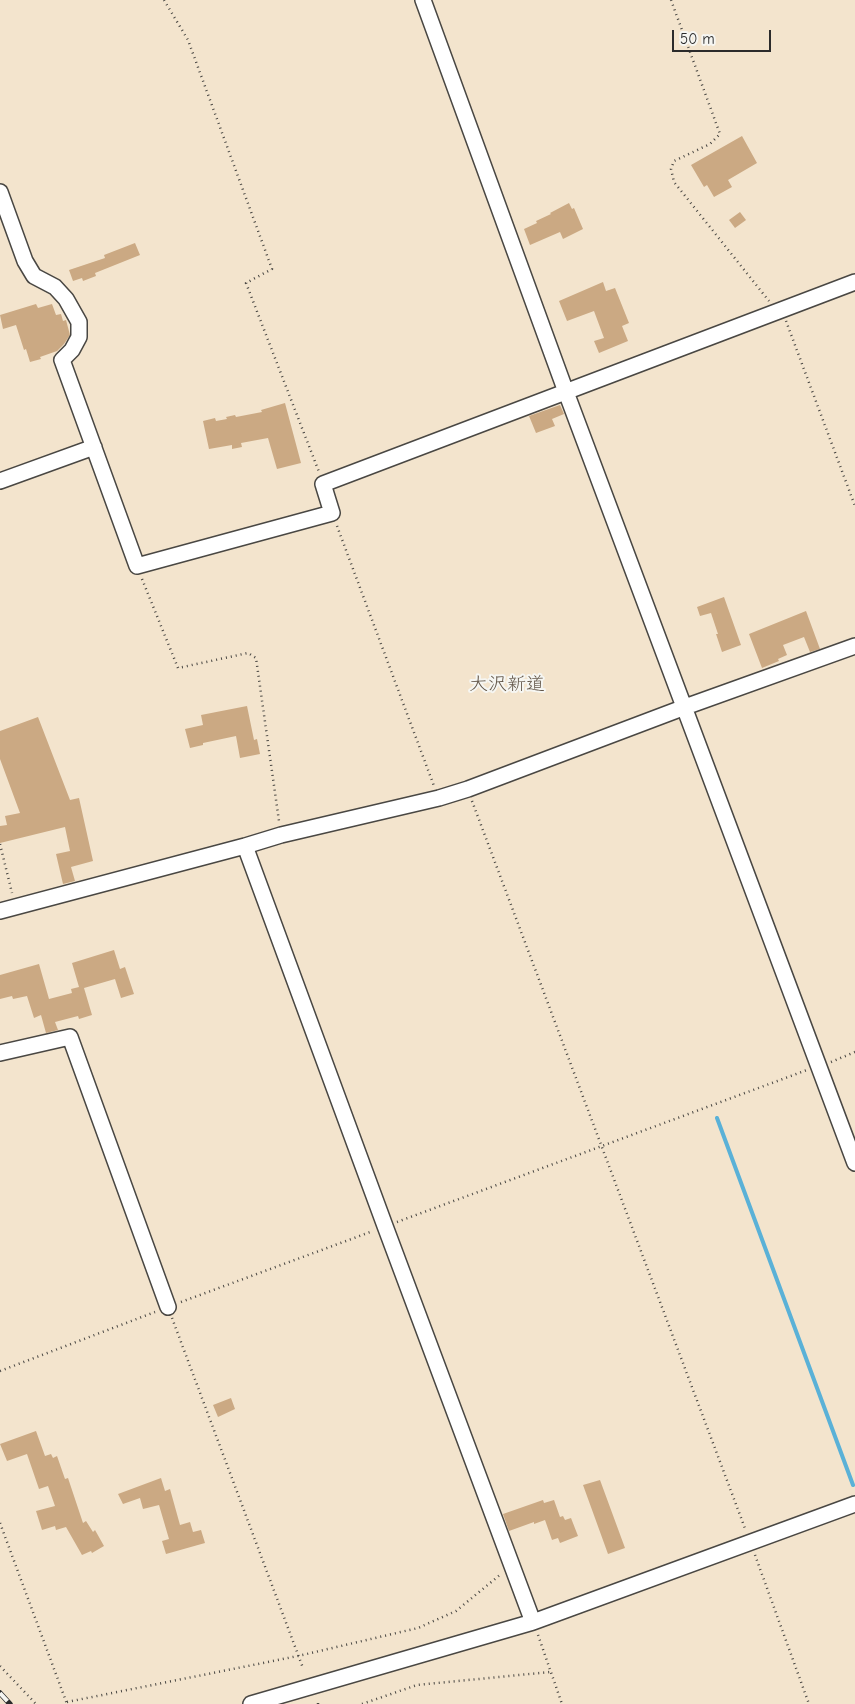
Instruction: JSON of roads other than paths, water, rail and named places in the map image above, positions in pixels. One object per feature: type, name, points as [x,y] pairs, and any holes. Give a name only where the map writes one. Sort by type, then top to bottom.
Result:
[{"type":"street","points":[[423,0],[566,392],[855,1164]]},
{"type":"street","points":[[0,192],[25,261],[34,276],[55,287],[66,299],[79,322],[79,337],[72,350],[62,360],[138,566],[332,513],[323,484],[855,282]]},
{"type":"street","points":[[0,481],[94,447]]},
{"type":"street","points":[[0,911],[281,835],[439,798],[855,646]]},
{"type":"street","points":[[245,846],[533,1622]]},
{"type":"street","points":[[0,1053],[70,1038],[168,1307]]},
{"type":"street","points":[[251,1704],[533,1622],[855,1504]]},
{"type":"waterway","points":[[717,1118],[853,1485]]},
{"type":"railway","points":[[0,1693],[10,1704]]},
{"type":"district","name":"大沢新道","points":[[507,685]]}]
